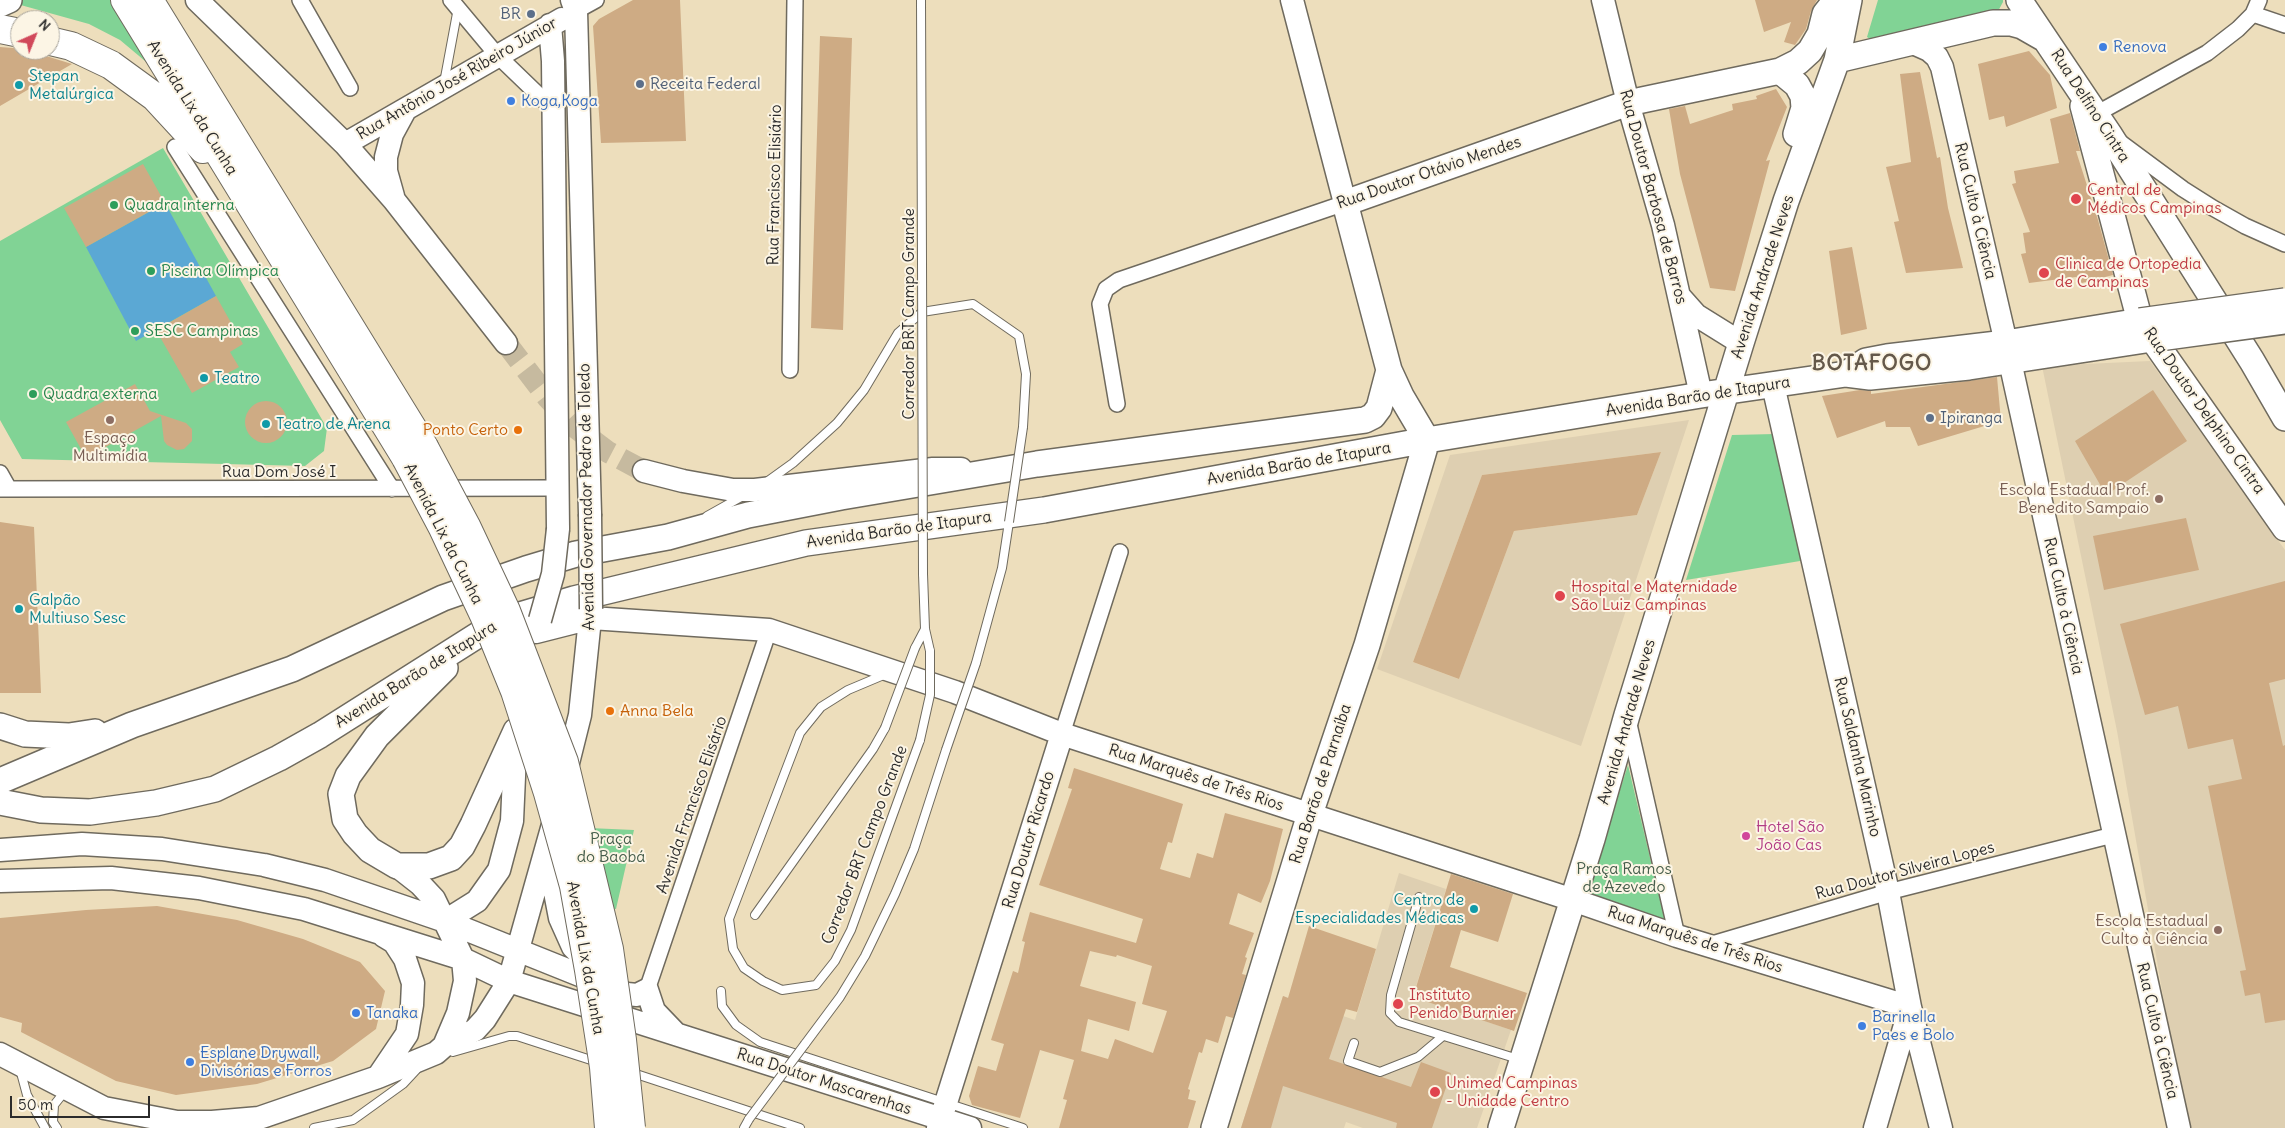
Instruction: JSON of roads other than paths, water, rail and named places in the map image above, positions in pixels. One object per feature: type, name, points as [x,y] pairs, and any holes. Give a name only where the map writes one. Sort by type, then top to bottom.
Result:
[{"type":"highway","name":"Avenida Lix da Cunha","points":[[125,0],[289,264],[466,526],[506,611],[564,762],[609,949],[622,1040],[631,1128]]},
{"type":"highway","name":"Avenida Lix da Cunha","points":[[149,0],[415,453],[443,528],[484,615],[514,691],[548,792],[574,886],[604,1066],[609,1128]]},
{"type":"highway","points":[[60,43],[111,65],[155,96],[202,148],[289,264]]},
{"type":"main road","points":[[0,4],[9,0]]},
{"type":"main road","points":[[197,0],[344,144],[394,200],[506,343]]},
{"type":"main road","points":[[1292,0],[1389,370],[1401,396],[1427,440]]},
{"type":"main road","name":"Rua Doutor Barbosa de Barros","points":[[1603,0],[1628,103],[1663,225],[1700,395]]},
{"type":"main road","name":"Rua Doutor Otávio Mendes","points":[[1345,203],[1628,103],[1780,71],[1798,62],[1810,52],[1820,34],[1825,14],[1836,0]]},
{"type":"main road","name":"Avenida Andrade Neves","points":[[1501,1128],[1573,900],[1627,715],[1741,343],[1786,201],[1837,60],[1849,0]]},
{"type":"main road","name":"Rua Delfino Cintra","points":[[2019,0],[2102,124],[2247,353],[2285,418]]},
{"type":"main road","name":"Rua Antônio José Ribeiro Júnior","points":[[344,144],[550,26],[574,6]]},
{"type":"main road","name":"Avenida Governador Pedro de Toledo","points":[[0,1054],[104,1108],[177,1122],[212,1122],[260,1118],[378,1077],[436,1052],[475,1030],[485,1019],[508,981],[558,804],[580,715],[591,613],[590,514],[574,6]]},
{"type":"main road","points":[[1837,60],[1993,23],[2022,26],[2031,29],[2045,39]]},
{"type":"main road","name":"Avenida Governador Pedro de Toledo","points":[[445,921],[477,901],[499,870],[512,822],[516,731],[538,626],[553,574],[558,529],[558,488],[554,61],[550,26]]},
{"type":"main road","name":"Rua Culto à Ciência","points":[[1911,42],[1929,50],[1937,57],[1942,67],[2008,352],[2179,1128]]},
{"type":"main road","points":[[1780,71],[1800,90],[1804,108],[1781,177],[1786,201]]},
{"type":"main road","name":"Rua Doutor Delphino Cintra","points":[[2078,88],[2146,330],[2285,528]]},
{"type":"main road","points":[[394,200],[386,171],[386,157],[392,134],[405,110]]},
{"type":"main road","points":[[1680,297],[1696,315],[1741,343]]},
{"type":"main road","name":"Avenida Barão de Itapura","points":[[0,802],[41,810],[90,812],[156,803],[215,788],[279,758],[320,734],[500,621],[574,599],[806,543],[1044,510],[1427,440],[1700,395],[1846,374],[1866,361],[1873,359],[2008,352],[2146,330],[2285,301]]},
{"type":"main road","name":"Avenida Barão de Itapura","points":[[2146,330],[2285,321]]},
{"type":"main road","name":"Avenida Barão de Itapura","points":[[132,725],[292,669],[452,594],[576,554],[668,537],[775,510],[1037,464],[1365,420],[1373,416],[1379,408],[1389,370]]},
{"type":"main road","name":"Rua Saldanha Marinho","points":[[1773,385],[1888,892],[1910,1007],[1940,1128]]},
{"type":"main road","name":"Rua Barão de Parnaíba","points":[[1214,1128],[1310,814],[1367,645],[1427,440]]},
{"type":"main road","points":[[644,470],[733,490],[755,490],[933,469],[953,468],[978,475]]},
{"type":"main road","name":"Rua Marquês de Três Rios","points":[[538,626],[591,613],[769,630],[890,672],[955,692],[1062,734],[1573,900],[1708,946],[1910,1007]]},
{"type":"main road","points":[[436,1052],[463,995],[465,981],[463,960],[445,921],[428,892],[397,866],[370,850],[355,834],[345,819],[341,794],[348,776],[378,736],[438,674],[500,621]]},
{"type":"main road","points":[[0,726],[25,734],[69,736],[132,725]]},
{"type":"main road","points":[[8,778],[132,725]]},
{"type":"main road","points":[[397,866],[423,867],[439,863],[451,858],[462,846],[516,731]]},
{"type":"main road","name":"Rua Doutor Ricardo","points":[[942,1117],[1062,734]]},
{"type":"main road","points":[[558,804],[555,892],[560,918],[573,947],[613,988]]},
{"type":"main road","points":[[0,850],[82,844],[162,849],[264,865],[325,880],[445,921],[632,995],[648,990],[654,1011],[678,1036]]},
{"type":"main road","name":"Rua Doutor Mascarenhas","points":[[0,881],[111,878],[199,888],[304,908],[463,960],[508,981],[678,1036],[942,1117],[970,1128]]},
{"type":"main road","points":[[378,1077],[407,1034],[412,990],[405,959],[394,942],[382,934]]},
{"type":"main road","points":[[1875,1128],[1910,1007]]},
{"type":"street","points":[[300,0],[350,88]]},
{"type":"street","name":"Rua Antônio José Ribeiro Júnior","points":[[574,6],[596,0]]},
{"type":"street","name":"Rua Francisco Elisiário","points":[[790,370],[795,0]]},
{"type":"street","points":[[455,4],[497,55],[554,110]]},
{"type":"street","points":[[2285,24],[2256,7],[2238,29],[2207,53],[2102,124],[2176,184],[2213,208],[2285,244]]},
{"type":"street","points":[[175,147],[392,489]]},
{"type":"street","name":"Rua Doutor Otávio Mendes","points":[[1117,404],[1100,304],[1106,289],[1119,280],[1345,203]]},
{"type":"street","points":[[0,473],[5,489]]},
{"type":"street","name":"Rua Dom José I","points":[[5,489],[558,488]]},
{"type":"street","name":"Rua Doutor Ricardo","points":[[1062,734],[1120,552]]},
{"type":"street","name":"Avenida Francisco Elisário","points":[[648,990],[769,630]]},
{"type":"street","points":[[1627,715],[1677,936]]},
{"type":"street","name":"Rua Doutor Silveira Lopes","points":[[1708,946],[1888,892],[2113,835]]},
{"type":"lane","name":"Corredor BRT Campo Grande","points":[[890,672],[848,690],[821,708],[800,733],[729,919],[733,949],[744,968],[763,981],[782,990],[816,985],[835,961],[852,930],[920,740],[930,695],[930,651],[925,629],[923,574],[921,0]]},
{"type":"lane","points":[[443,88],[455,4]]},
{"type":"lane","points":[[668,537],[755,490],[793,463],[837,423],[864,390],[898,334],[922,312],[973,304],[1019,336],[1026,374],[1023,427],[1002,568],[976,664],[914,849],[865,956],[840,996],[744,1128]]},
{"type":"lane","name":"Corredor BRT Campo Grande","points":[[755,915],[873,749],[885,728],[915,648],[925,629]]},
{"type":"lane","points":[[1419,897],[1388,1008],[1399,1022],[1523,1060]]},
{"type":"lane","points":[[721,991],[722,1006],[736,1025],[760,1042],[942,1117],[1023,1128]]},
{"type":"lane","points":[[314,1128],[353,1120],[403,1084],[436,1052],[461,1050],[509,1036],[530,1039],[800,1128]]},
{"type":"lane","points":[[1354,1043],[1348,1062],[1380,1072],[1418,1057],[1443,1036]]},
{"type":"lane","points":[[19,1064],[27,1095],[45,1128]]},
{"type":"lane","points":[[57,1128],[53,1122],[54,1105],[67,1089]]},
{"type":"lane","points":[[104,1108],[150,1126]]},
{"type":"water","name":"Piscina Olímpica","points":[[165,203],[216,296],[136,341],[86,247]]},
{"type":"tunnel","points":[[506,343],[548,398],[576,428],[608,452],[644,471]]},
{"type":"place","name":"BR","points":[[531,14]]},
{"type":"place","name":"Renova","points":[[2103,47]]},
{"type":"place","name":"Receita Federal","points":[[640,84]]},
{"type":"place","name":"Stepan Metalúrgica","points":[[19,85]]},
{"type":"place","name":"Koga,Koga","points":[[511,101]]},
{"type":"place","name":"Central de Médicos Campinas","points":[[2076,199]]},
{"type":"place","name":"Quadra interna","points":[[114,205]]},
{"type":"place","name":"Piscina Olímpica","points":[[151,271]]},
{"type":"place","name":"Clinica de Ortopedia de Campinas","points":[[2044,273]]},
{"type":"place","name":"SESC Campinas","points":[[135,331]]},
{"type":"place","name":"Teatro","points":[[204,378]]},
{"type":"place","name":"Quadra externa","points":[[33,394]]},
{"type":"place","name":"Ipiranga","points":[[1930,418]]},
{"type":"place","name":"Espaço Multimídia","points":[[110,420]]},
{"type":"place","name":"Teatro de Arena","points":[[266,424]]},
{"type":"place","name":"Ponto Certo","points":[[518,430]]},
{"type":"place","name":"Escola Estadual Prof. Benedito Sampaio","points":[[2159,499]]},
{"type":"place","name":"Hospital e Maternidade São Luiz Campinas","points":[[1560,596]]},
{"type":"place","name":"Galpão Multiuso Sesc","points":[[19,609]]},
{"type":"place","name":"Anna Bela","points":[[610,711]]},
{"type":"place","name":"Hotel São João Cas","points":[[1746,836]]},
{"type":"place","name":"Centro de Especialidades Médicas","points":[[1474,909]]},
{"type":"place","name":"Escola Estadual Culto à Ciência","points":[[2218,930]]},
{"type":"place","name":"Instituto Penido Burnier","points":[[1398,1004]]},
{"type":"place","name":"Tanaka","points":[[356,1013]]},
{"type":"place","name":"Barinella Paes e Bolo","points":[[1862,1026]]},
{"type":"place","name":"Esplane Drywall, Divisórias e Forros","points":[[190,1062]]},
{"type":"place","name":"Unimed Campinas - Unidade Centro","points":[[1435,1092]]},
{"type":"district","name":"BOTAFOGO","points":[[1872,364]]},
{"type":"park label","name":"Praça do Baobá","points":[[611,848]]},
{"type":"park label","name":"Praça Ramos de Azevedo","points":[[1624,878]]}]
